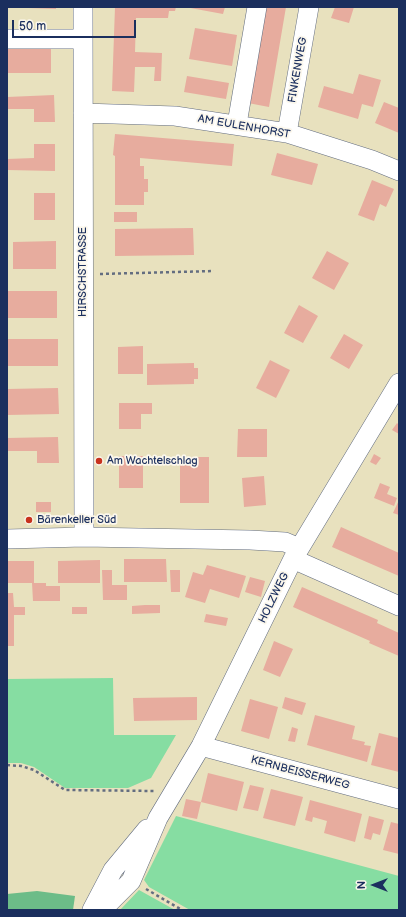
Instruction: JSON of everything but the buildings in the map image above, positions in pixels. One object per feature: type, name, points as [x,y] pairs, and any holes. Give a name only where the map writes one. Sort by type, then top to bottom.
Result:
[{"type":"street","name":"HIRSCHSTRASSE","points":[[83,7],[84,537]]},
{"type":"street","points":[[237,124],[257,7]]},
{"type":"street","name":"FINKENWEG","points":[[287,133],[309,7]]},
{"type":"street","points":[[7,39],[82,39]]},
{"type":"street","name":"AM EULENHORST","points":[[83,113],[175,116],[237,124],[287,133],[372,160],[399,171]]},
{"type":"street","name":"HOLZWEG","points":[[102,910],[131,881],[158,818],[175,792],[201,746],[296,554],[399,383]]},
{"type":"street","points":[[7,539],[84,537],[285,542],[296,554],[399,606]]},
{"type":"street","name":"KERNBEISSERWEG","points":[[201,746],[399,799]]},
{"type":"street","name":"HOLZWEG","points":[[92,910],[113,870],[142,834],[158,818]]},
{"type":"path","points":[[84,274],[214,271]]},
{"type":"path","points":[[7,765],[22,766],[34,770],[65,790],[175,792]]},
{"type":"green space","points":[[113,678],[114,735],[176,735],[151,778],[128,788],[65,788],[34,767],[21,763],[7,763],[7,679]]},
{"type":"green space","points":[[176,816],[399,876],[399,910],[190,910],[149,887],[144,880]]},
{"type":"green space","points":[[139,890],[175,910],[120,910]]},
{"type":"green space","points":[[37,891],[75,896],[73,910],[7,910],[7,894]]},
{"type":"place","name":"Am Wachtelschlag","points":[[99,461]]},
{"type":"place","name":"Bärenkeller Süd","points":[[29,520]]}]
